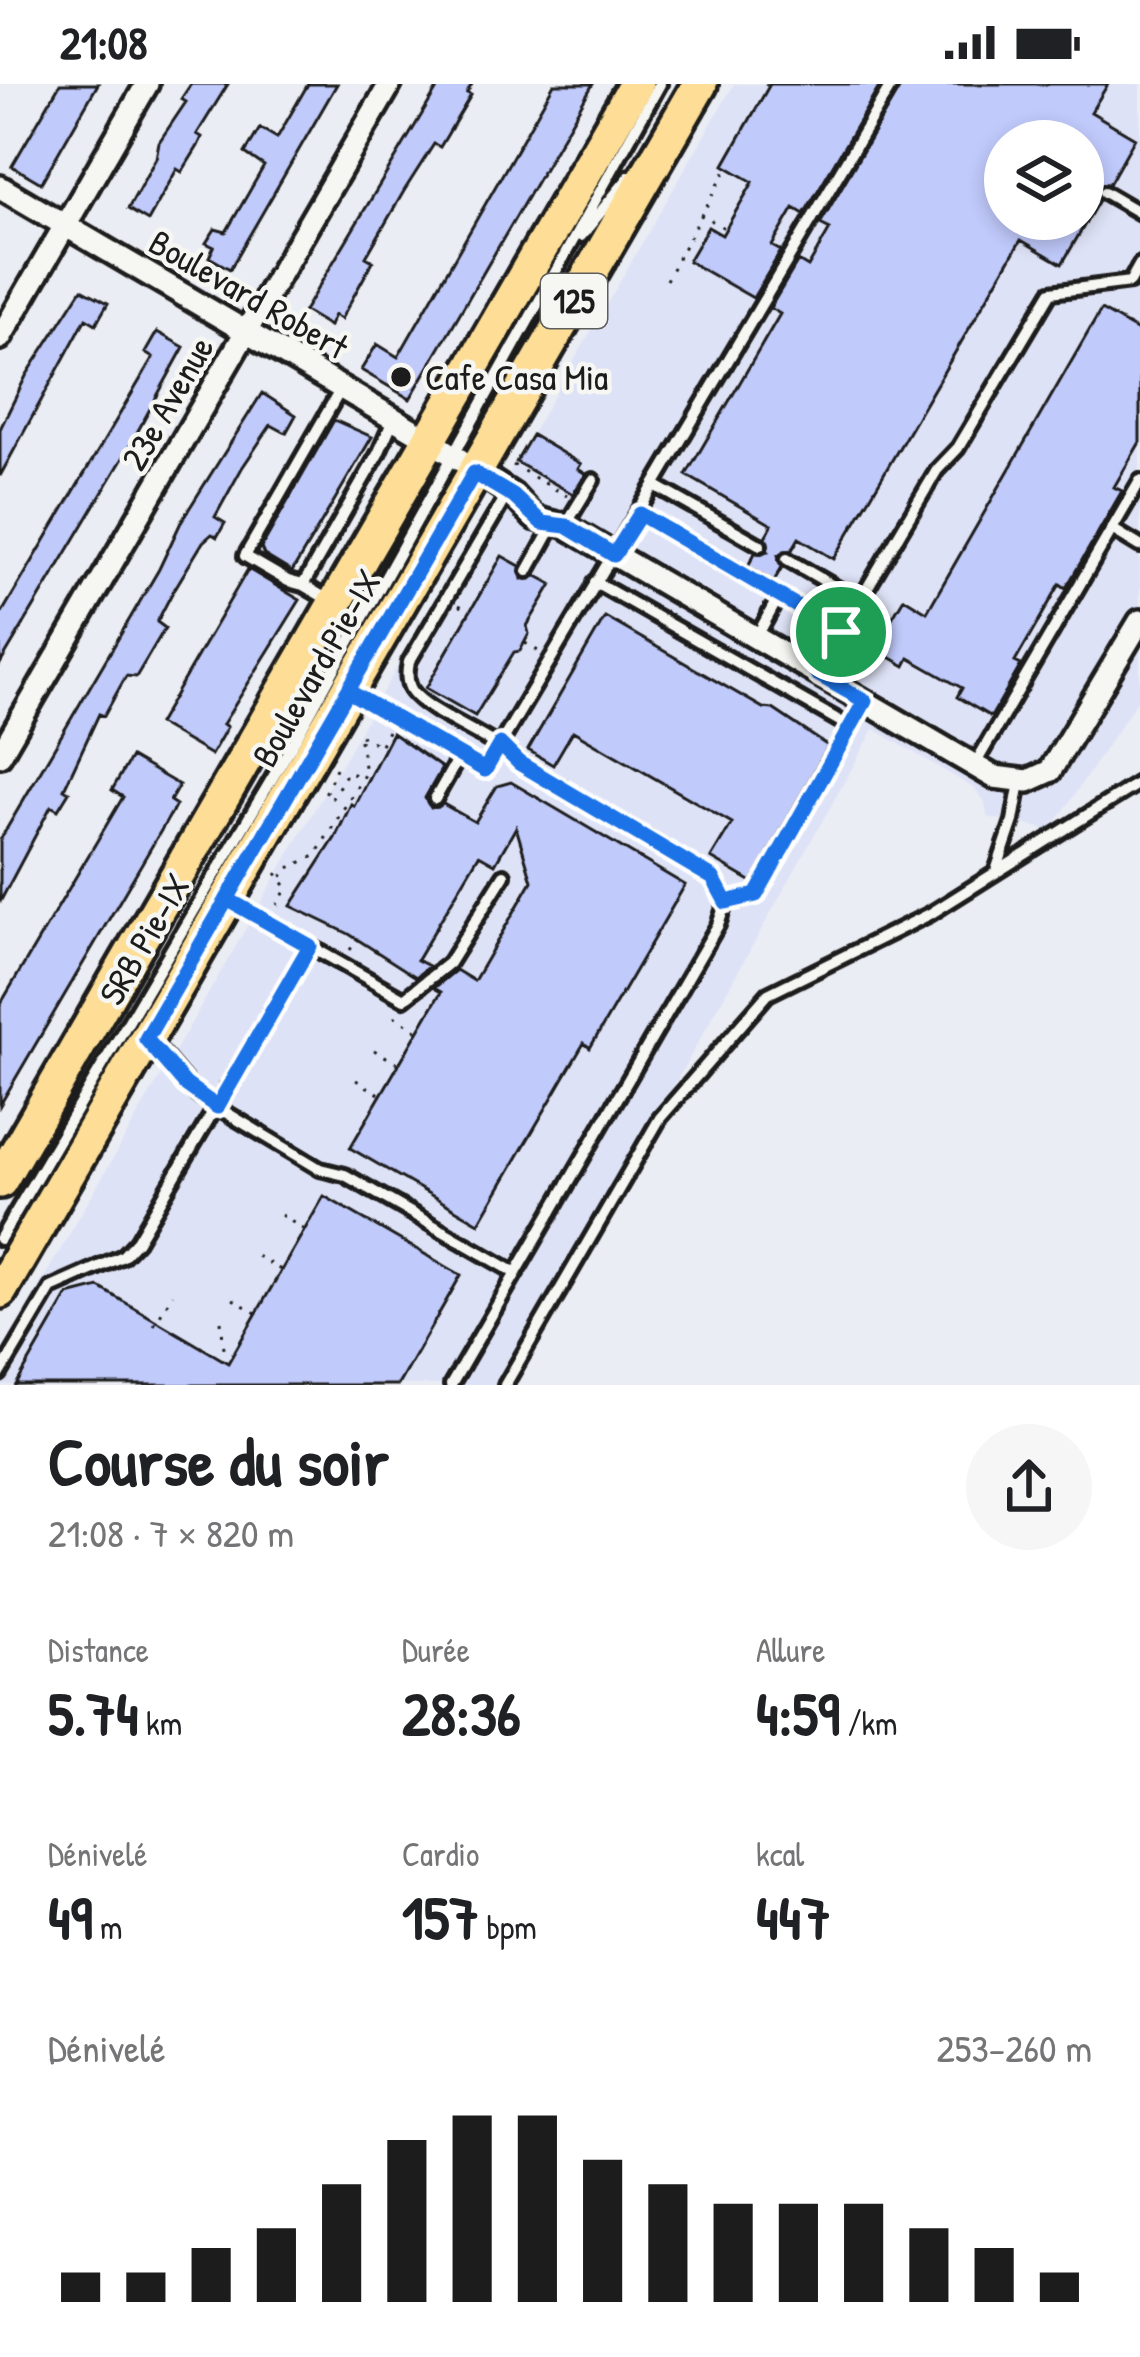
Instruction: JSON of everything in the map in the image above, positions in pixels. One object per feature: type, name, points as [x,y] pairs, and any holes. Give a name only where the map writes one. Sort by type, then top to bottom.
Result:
[{"type":"main road","name":"Boulevard Pie-IX","points":[[0,1292],[227,899],[636,84]]},
{"type":"main road","name":"Boulevard Pie-IX","points":[[0,1181],[380,526],[452,456],[675,128],[700,84]]},
{"type":"street","points":[[0,338],[147,84]]},
{"type":"street","name":"23e Avenue","points":[[0,755],[390,84]]},
{"type":"street","name":"Boulevard Robert","points":[[0,187],[394,418],[508,493],[534,518],[560,525],[614,555],[994,777],[1019,782]]},
{"type":"street","points":[[1019,782],[1037,779],[1055,765],[1140,622]]},
{"type":"lane","points":[[452,456],[660,84]]},
{"type":"lane","points":[[228,788],[341,678],[485,770],[892,84]]},
{"type":"lane","points":[[564,257],[675,128]]},
{"type":"lane","points":[[1104,192],[1140,213]]},
{"type":"lane","points":[[817,674],[938,470],[958,448],[1052,292],[1135,285],[1140,264]]},
{"type":"lane","points":[[335,604],[245,556],[342,387]]},
{"type":"lane","points":[[303,585],[394,418]]},
{"type":"lane","points":[[528,571],[592,480]]},
{"type":"lane","points":[[974,766],[1140,481]]},
{"type":"lane","points":[[656,486],[760,544]]},
{"type":"lane","points":[[451,1385],[718,925],[726,902],[713,878],[420,698],[407,674],[412,657],[508,493]]},
{"type":"lane","points":[[347,508],[380,526]]},
{"type":"lane","points":[[640,514],[841,632]]},
{"type":"lane","points":[[1112,529],[1140,546]]},
{"type":"lane","points":[[787,559],[859,601]]},
{"type":"lane","points":[[595,582],[850,728]]},
{"type":"lane","points":[[756,638],[779,596]]},
{"type":"lane","name":"SRB Pie-IX","points":[[0,1239],[341,678]]},
{"type":"lane","points":[[726,902],[756,895],[865,701]]},
{"type":"lane","points":[[435,799],[460,755]]},
{"type":"lane","points":[[996,871],[1013,821],[1019,782]]},
{"type":"lane","points":[[506,1385],[660,1118],[768,994],[930,914],[1140,782]]},
{"type":"lane","points":[[227,899],[404,999],[449,963],[504,874]]},
{"type":"lane","points":[[0,1374],[56,1283],[132,1248],[310,946]]},
{"type":"lane","points":[[146,1039],[185,1084],[217,1107],[320,1169],[345,1175],[516,1273]]},
{"type":"path","points":[[666,280],[728,167]]},
{"type":"path","points":[[700,214],[728,230]]},
{"type":"path","points":[[505,459],[565,494]]},
{"type":"path","points":[[457,604],[470,612]]},
{"type":"path","points":[[525,643],[534,648]]},
{"type":"path","points":[[351,729],[380,746],[389,730]]},
{"type":"path","points":[[282,877],[286,868],[315,856],[341,819],[365,773],[360,734]]},
{"type":"path","points":[[332,764],[337,766],[325,794],[332,798],[348,771],[361,779]]},
{"type":"path","points":[[270,869],[287,887],[282,896]]},
{"type":"path","points":[[394,1016],[418,1030]]},
{"type":"path","points":[[374,1050],[399,1064]]},
{"type":"path","points":[[356,1080],[381,1095]]},
{"type":"path","points":[[281,1215],[309,1233]]},
{"type":"path","points":[[257,1256],[286,1274]]},
{"type":"path","points":[[154,1325],[173,1294]]},
{"type":"path","points":[[233,1299],[261,1316]]},
{"type":"path","points":[[221,1321],[224,1348],[237,1355]]},
{"type":"shaded area","points":[[734,84],[1140,84],[1140,696],[1051,830],[987,817],[985,802],[975,789],[874,729],[506,1385],[0,1385],[0,1354]]},
{"type":"building","points":[[60,84],[98,84],[41,183],[12,166]]},
{"type":"building","points":[[191,84],[228,84],[197,134],[202,137],[198,146],[182,172],[177,169],[148,221],[128,209],[156,158],[159,142],[186,102],[181,99]]},
{"type":"building","points":[[308,84],[337,84],[230,269],[209,257],[214,247],[206,243],[215,229],[226,232],[264,166],[245,153],[260,128],[277,138]]},
{"type":"building","points":[[440,84],[472,84],[467,93],[471,95],[440,147],[434,144],[404,191],[366,257],[373,261],[341,319],[334,315],[329,326],[304,311]]},
{"type":"building","points":[[554,84],[593,84],[410,399],[361,370],[377,344],[398,357]]},
{"type":"building","points":[[770,84],[881,84],[804,214],[794,208],[772,246],[781,251],[753,298],[688,261],[708,227],[722,235],[753,182],[724,165]]},
{"type":"building","points":[[902,84],[1108,84],[1091,112],[1135,138],[1104,185],[1104,120],[984,120],[984,240],[1021,240],[834,559],[799,538],[792,550],[778,555],[782,567],[774,581],[748,566],[755,553],[768,551],[765,537],[772,525],[686,475],[780,314],[770,308],[798,261],[808,267],[830,229],[820,224]]},
{"type":"building","points":[[1021,240],[1076,240],[1062,264]]},
{"type":"building","points":[[82,289],[108,303],[96,324],[86,318],[0,476],[0,429],[26,376]]},
{"type":"building","points":[[1101,310],[1140,332],[1140,442],[1114,487],[1122,491],[1066,588],[1060,584],[1015,662],[1021,665],[991,717],[957,697],[962,688],[909,658],[905,666],[874,648],[904,598],[927,612]]},
{"type":"building","points":[[157,332],[184,347],[0,664],[0,616],[153,358],[145,353]]},
{"type":"building","points":[[262,393],[296,415],[286,433],[271,425],[242,468],[215,517],[225,523],[217,537],[212,534],[203,542],[171,595],[157,622],[165,628],[136,677],[126,676],[104,716],[99,714],[64,789],[69,792],[58,810],[51,806],[0,902],[0,840],[159,569],[182,520]]},
{"type":"building","points":[[334,420],[372,437],[292,572],[264,555],[261,548]]},
{"type":"building","points":[[532,435],[581,464],[578,469],[586,474],[573,494],[516,462]]},
{"type":"building","points":[[502,556],[520,566],[522,579],[537,576],[552,584],[527,626],[529,634],[520,651],[514,652],[475,716],[426,688]]},
{"type":"building","points":[[248,569],[300,600],[223,724],[227,727],[211,755],[158,724]]},
{"type":"building","points":[[605,617],[763,708],[773,709],[828,746],[752,882],[711,858],[732,823],[573,731],[553,765],[528,750]]},
{"type":"building","points":[[392,733],[442,768],[425,798],[431,808],[443,804],[475,822],[497,786],[511,782],[685,885],[590,1048],[584,1043],[479,1223],[350,1148],[441,992],[434,988],[456,970],[474,981],[532,881],[516,827],[495,864],[479,855],[417,960],[429,966],[416,977],[349,934],[291,906],[351,804],[354,806]]},
{"type":"building","points":[[131,757],[179,785],[170,801],[176,805],[0,1105],[0,1005],[123,797],[112,790]]},
{"type":"building","points":[[324,1196],[461,1275],[398,1385],[16,1385],[68,1295],[99,1287],[228,1363]]},
{"type":"place","name":"Cafe Casa Mia","points":[[401,377]]},
{"type":"route","points":[[841,632],[640,514],[614,555],[566,526],[542,523],[513,496],[474,473],[146,1039],[158,1047],[185,1084],[217,1107],[310,946],[227,899],[348,691],[485,770],[500,744],[519,763],[713,878],[726,902],[756,895],[865,701],[817,674],[841,632]]}]
